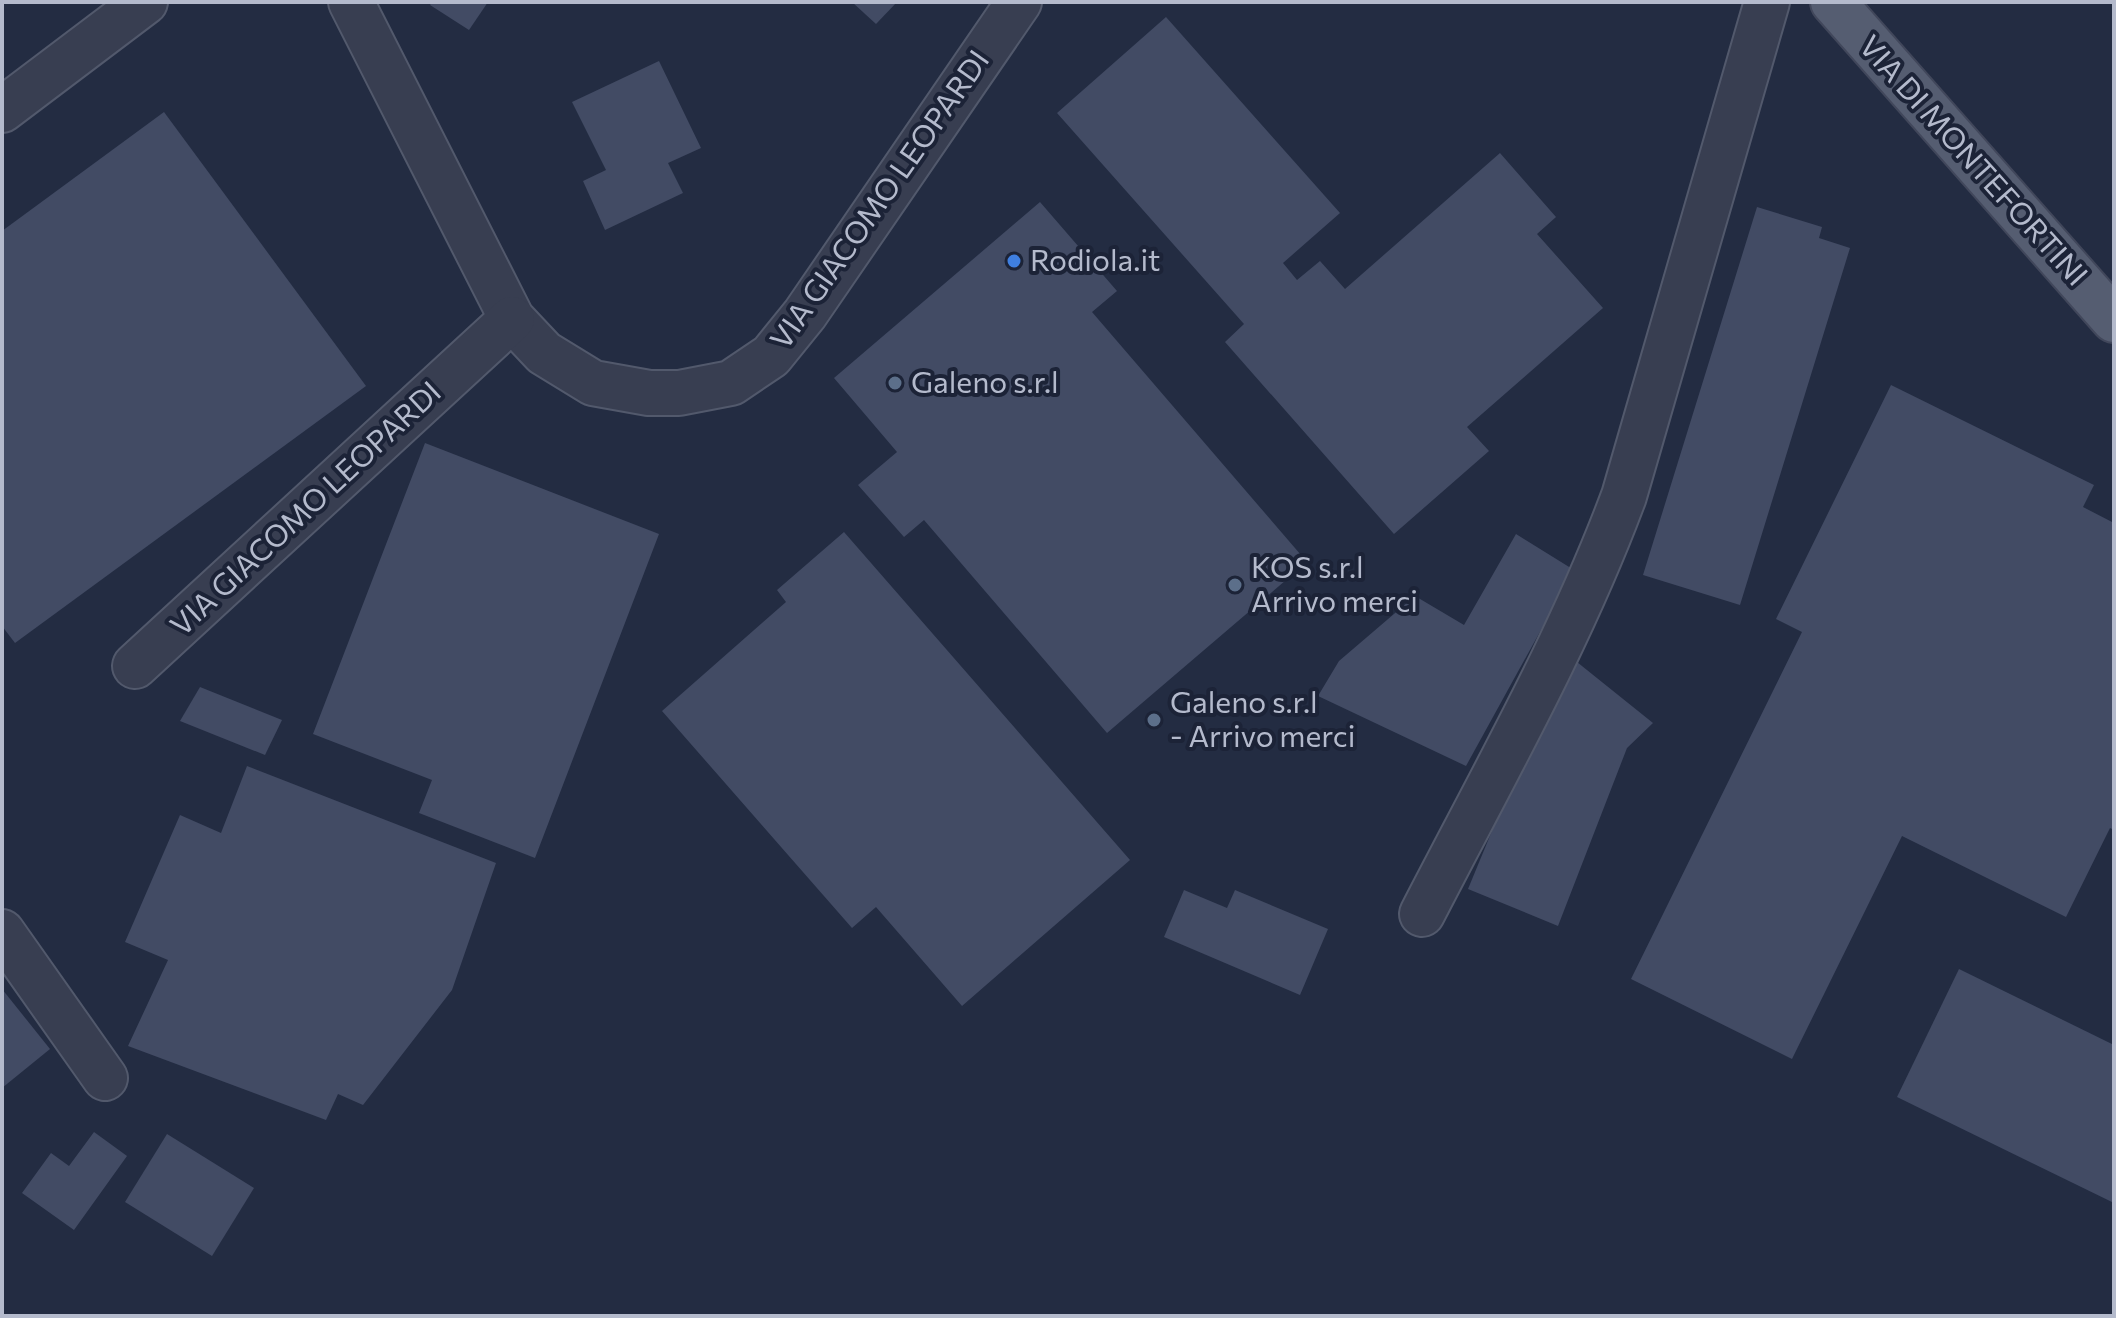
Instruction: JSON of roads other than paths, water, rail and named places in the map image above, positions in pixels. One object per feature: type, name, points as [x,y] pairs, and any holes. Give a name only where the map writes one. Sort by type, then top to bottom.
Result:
[{"type":"main road","name":"VIA DI MONTEFORTINI","points":[[1833,2],[2114,320]]},
{"type":"street","points":[[2,110],[145,2]]},
{"type":"street","name":"VIA GIACOMO LEOPARDI","points":[[351,2],[512,319],[544,353],[593,383],[649,393],[679,393],[731,383],[771,356],[805,314],[1019,2]]},
{"type":"street","points":[[1422,914],[1563,642],[1611,532],[1767,2]]},
{"type":"street","name":"VIA GIACOMO LEOPARDI","points":[[135,666],[512,319]]},
{"type":"street","points":[[2,932],[105,1078]]},
{"type":"place","name":"Rodiola.it","points":[[1014,261]]},
{"type":"place","name":"Galeno s.r.l","points":[[895,383]]},
{"type":"place","name":"KOS s.r.l Arrivo merci","points":[[1235,585]]},
{"type":"place","name":"Galeno s.r.l - Arrivo merci","points":[[1154,720]]}]
